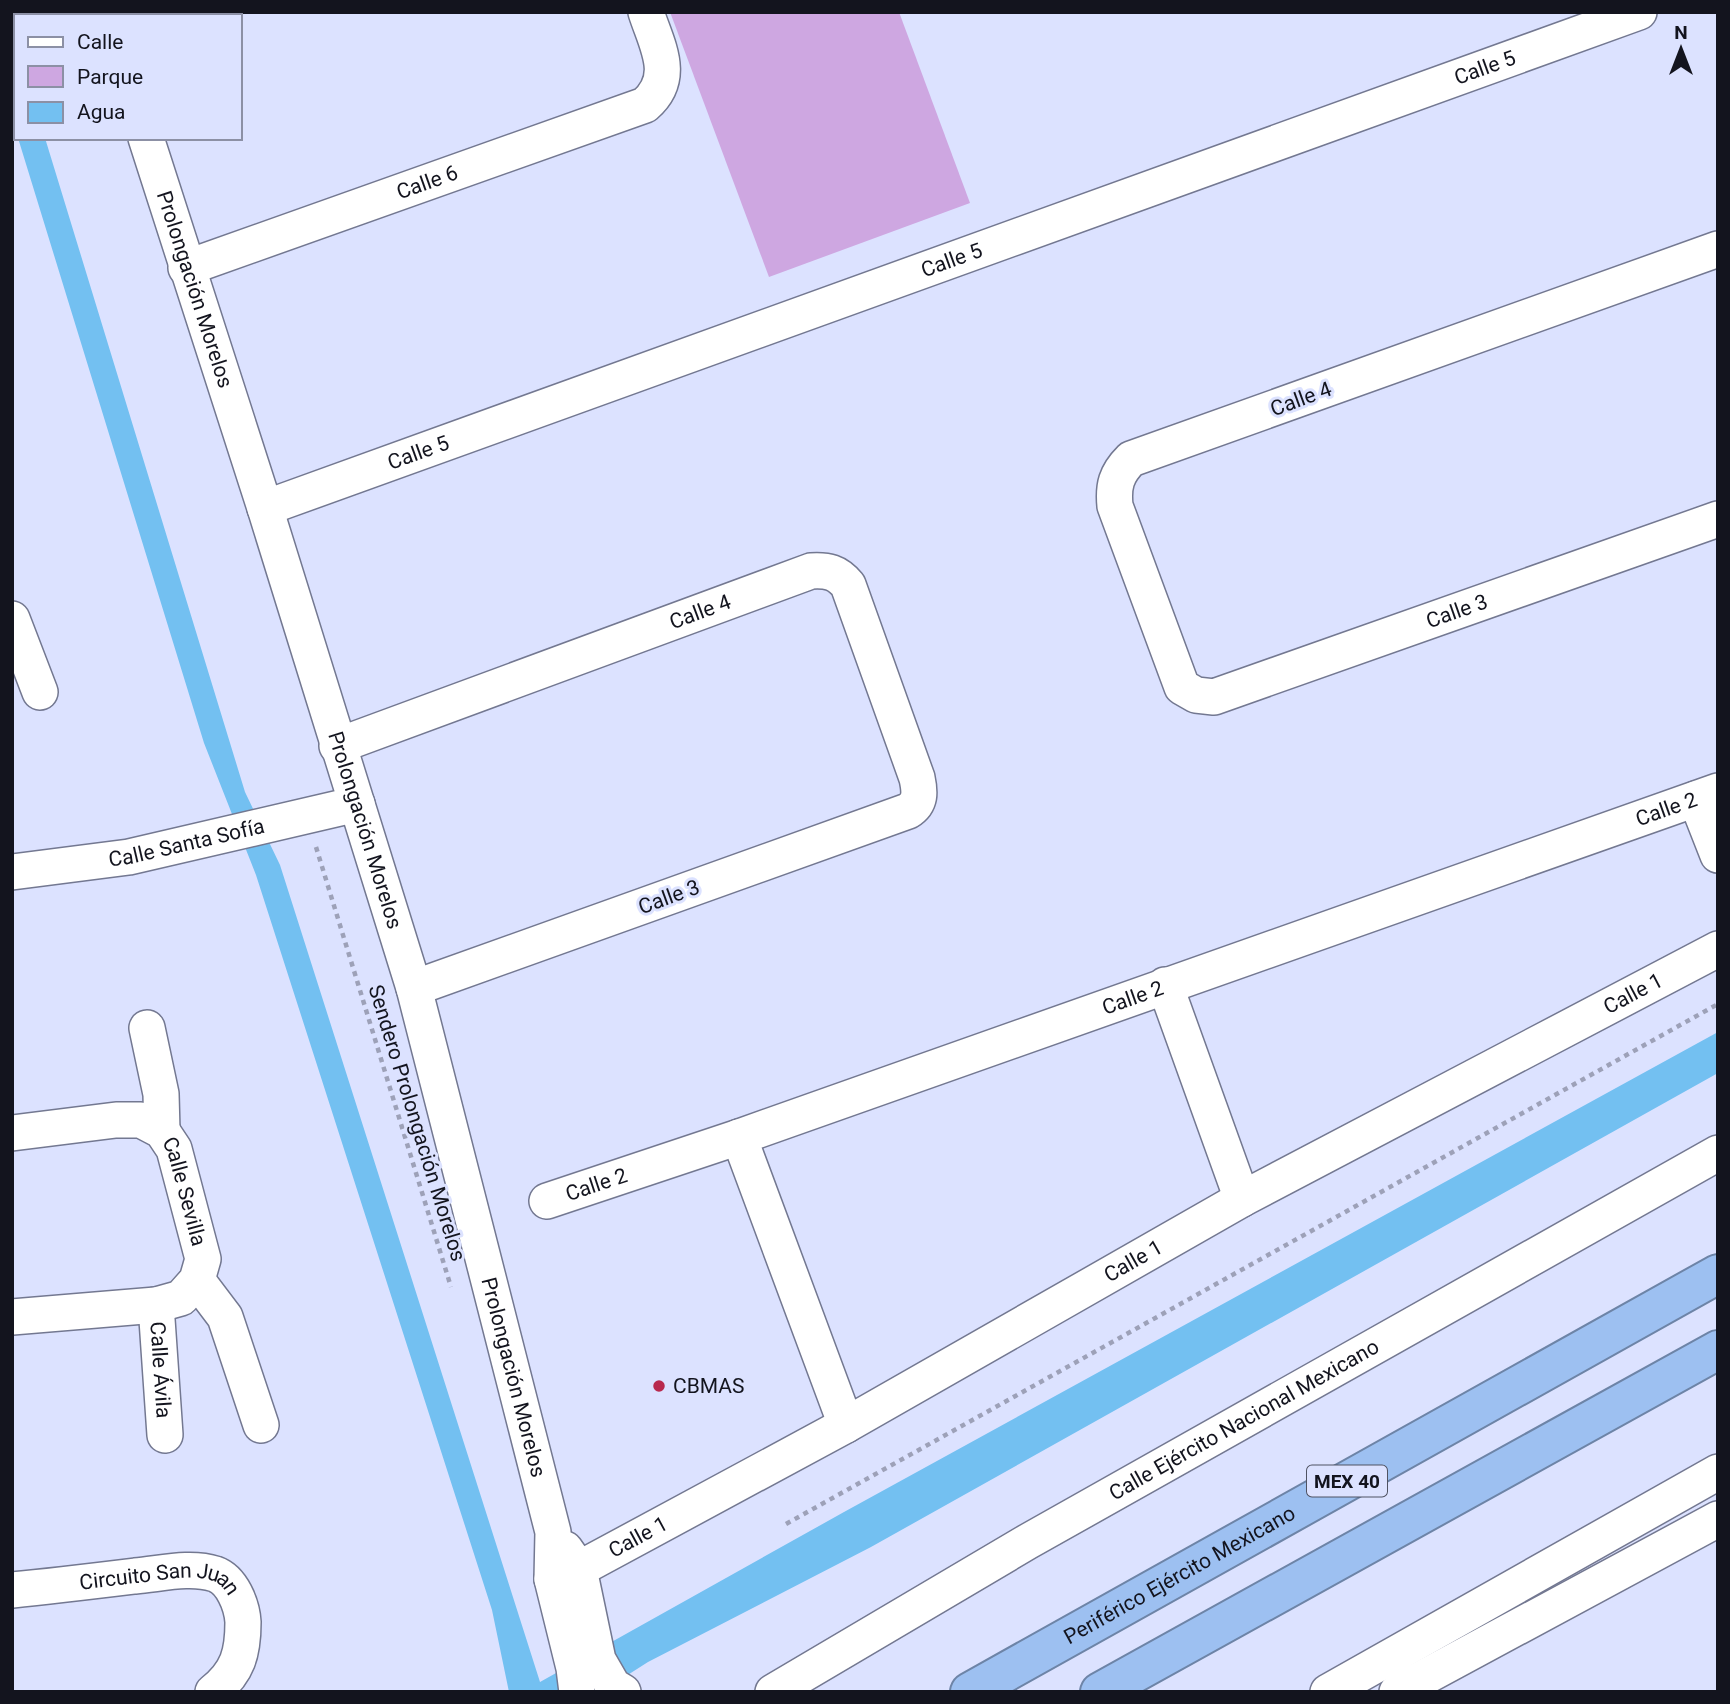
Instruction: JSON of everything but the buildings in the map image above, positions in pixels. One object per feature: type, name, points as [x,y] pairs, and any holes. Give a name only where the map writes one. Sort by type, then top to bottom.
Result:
[{"type":"highway","name":"Periférico Ejército Mexicano","points":[[973,1690],[1718,1274]]},
{"type":"highway","points":[[1100,1692],[1718,1350]]},
{"type":"street","name":"Calle 6","points":[[186,268],[645,105],[656,96],[663,72],[662,59],[646,12]]},
{"type":"street","name":"Calle 5","points":[[265,508],[1639,12]]},
{"type":"street","name":"Prolongación Morelos","points":[[147,140],[265,508],[414,988],[565,1574],[578,1632],[574,1668],[577,1692]]},
{"type":"street","name":"Calle 4","points":[[1196,695],[1182,687],[1115,506],[1115,479],[1131,459],[1718,249]]},
{"type":"street","name":"Calle 3","points":[[1196,695],[1214,697],[1718,519]]},
{"type":"street","name":"Calle 4","points":[[337,746],[811,571],[822,570],[841,577],[848,586],[917,778],[919,799]]},
{"type":"street","points":[[12,619],[40,692]]},
{"type":"street","points":[[1707,795],[1718,855]]},
{"type":"street","name":"Calle 2","points":[[547,1201],[739,1137],[1707,795]]},
{"type":"street","name":"Calle 3","points":[[414,988],[908,811],[915,807],[919,799]]},
{"type":"street","name":"Calle Santa Sofía","points":[[12,872],[129,857],[357,804]]},
{"type":"street","name":"Calle 1","points":[[565,1574],[846,1425],[1242,1199],[1718,949]]},
{"type":"street","points":[[1165,985],[1242,1199]]},
{"type":"street","points":[[147,1028],[161,1094],[162,1132]]},
{"type":"street","name":"Calle Sevilla","points":[[12,1133],[116,1120],[141,1121],[162,1132],[174,1149],[203,1259],[197,1280]]},
{"type":"street","points":[[739,1137],[846,1425]]},
{"type":"street","name":"Calle Ejército Nacional Mexicano","points":[[774,1692],[1027,1542],[1718,1153]]},
{"type":"street","points":[[12,1317],[156,1305],[181,1298],[197,1280],[225,1317],[261,1425]]},
{"type":"street","name":"Calle Ávila","points":[[156,1305],[165,1435]]},
{"type":"street","points":[[1328,1692],[1718,1472]]},
{"type":"street","points":[[1390,1656],[1403,1690],[1718,1519]]},
{"type":"street","name":"Circuito San Juan","points":[[12,1590],[181,1571],[216,1574],[227,1580],[234,1591],[243,1615],[243,1643],[238,1662],[223,1683],[212,1692]]},
{"type":"street","name":"Prolongación Morelos","points":[[578,1632],[618,1689]]},
{"type":"path","name":"Sendero Prolongación Morelos","points":[[308,816],[455,1299]]},
{"type":"path","points":[[786,1524],[1718,1004]]},
{"type":"green space","points":[[670,12],[899,12],[970,203],[769,277]]},
{"type":"water","points":[[19,140],[46,140],[245,792],[280,865],[540,1682],[1718,1032],[1718,1073],[871,1547],[648,1662],[601,1692],[509,1692],[492,1610],[256,875],[204,743]]},
{"type":"place","name":"CBMAS","points":[[659,1386]]}]
